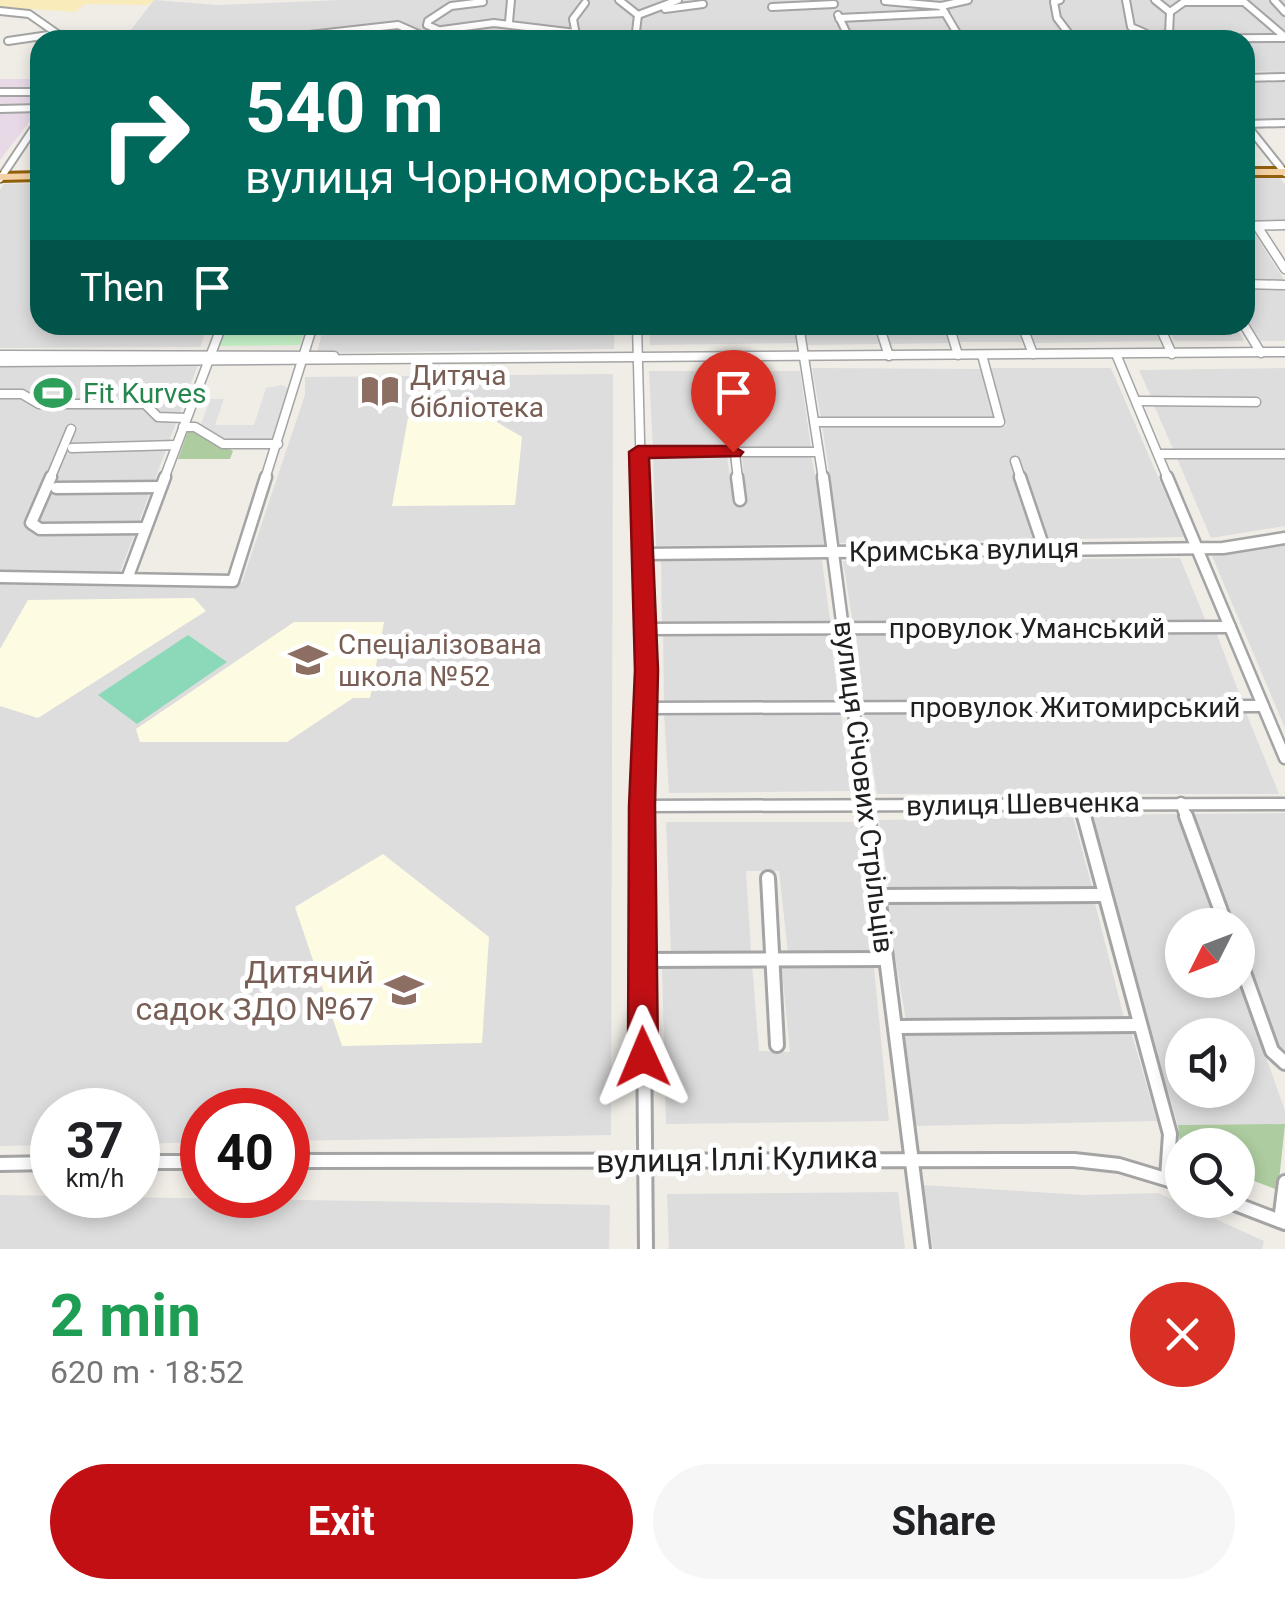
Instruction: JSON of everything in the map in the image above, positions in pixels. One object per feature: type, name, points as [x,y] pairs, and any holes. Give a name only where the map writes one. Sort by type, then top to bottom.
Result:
[{"type":"main road","points":[[1255,172],[1285,172]]},
{"type":"main road","points":[[1,177],[30,176]]},
{"type":"street","points":[[509,22],[510,0]]},
{"type":"street","points":[[620,0],[641,11],[704,4]]},
{"type":"street","points":[[663,9],[678,0]]},
{"type":"street","points":[[840,18],[943,9],[968,0]]},
{"type":"street","points":[[1060,0],[1054,2],[1056,18],[1066,30]]},
{"type":"street","points":[[1126,0],[1133,30]]},
{"type":"street","points":[[1156,0],[1170,12]]},
{"type":"street","points":[[1274,0],[1285,12]]},
{"type":"street","points":[[885,1],[943,9]]},
{"type":"street","points":[[483,2],[451,6],[428,20],[427,25],[442,30],[509,22],[545,30]]},
{"type":"street","points":[[575,30],[573,19],[584,2]]},
{"type":"street","points":[[772,7],[833,2],[845,30]]},
{"type":"street","points":[[1168,30],[1170,12],[1180,3],[1244,2],[1285,38]]},
{"type":"street","points":[[943,9],[955,30]]},
{"type":"street","points":[[0,10],[30,14],[52,30]]},
{"type":"street","points":[[637,30],[641,11]]},
{"type":"street","points":[[354,30],[398,25],[409,30]]},
{"type":"street","points":[[1255,38],[1285,38]]},
{"type":"street","points":[[8,41],[30,39]]},
{"type":"street","points":[[1255,78],[1285,77]]},
{"type":"street","points":[[0,92],[30,92]]},
{"type":"street","points":[[0,109],[30,108]]},
{"type":"street","points":[[1255,123],[1285,123]]},
{"type":"street","points":[[1,177],[30,134]]},
{"type":"street","points":[[1255,135],[1285,172]]},
{"type":"street","points":[[1257,226],[1285,226]]},
{"type":"street","points":[[1257,226],[1285,269]]},
{"type":"street","points":[[1255,284],[1285,285]]},
{"type":"street","points":[[127,579],[218,335]]},
{"type":"street","points":[[0,577],[232,581],[310,335]]},
{"type":"street","points":[[636,335],[647,708],[642,806],[646,1249]]},
{"type":"street","name":"вулиця Січових Стрільців","points":[[801,335],[834,551],[923,1249]]},
{"type":"street","points":[[882,335],[889,356]]},
{"type":"street","points":[[952,335],[958,355]]},
{"type":"street","points":[[1026,335],[1033,354]]},
{"type":"street","points":[[1163,335],[1172,354]]},
{"type":"street","points":[[1250,335],[1260,353]]},
{"type":"street","points":[[0,358],[637,359],[1285,352]]},
{"type":"street","points":[[1116,354],[1139,401],[1285,758]]},
{"type":"street","points":[[815,422],[1000,422],[982,355]]},
{"type":"street","points":[[0,394],[22,394],[39,404],[145,404],[158,417],[184,422],[222,444],[278,444]]},
{"type":"street","points":[[1139,401],[1256,402]]},
{"type":"street","points":[[730,412],[740,500]]},
{"type":"street","points":[[71,428],[30,523],[40,530],[146,528]]},
{"type":"street","points":[[72,448],[176,445]]},
{"type":"street","points":[[638,452],[818,452]]},
{"type":"street","points":[[1160,454],[1285,454]]},
{"type":"street","points":[[1015,461],[1044,548]]},
{"type":"street","points":[[56,488],[161,487]]},
{"type":"street","name":"Кримська вулиця","points":[[642,554],[1199,548],[1285,538]]},
{"type":"street","name":"провулок Уманський","points":[[645,629],[1230,628]]},
{"type":"street","name":"провулок Житомирський","points":[[647,708],[1264,706]]},
{"type":"street","points":[[1181,803],[1220,908]]},
{"type":"street","points":[[1080,804],[1168,1128]]},
{"type":"street","name":"вулиця Шевченка","points":[[642,806],[1285,804]]},
{"type":"street","points":[[768,878],[778,1046]]},
{"type":"street","points":[[878,896],[1102,895]]},
{"type":"street","points":[[642,960],[886,959]]},
{"type":"street","points":[[1253,998],[1272,1051],[1285,1064]]},
{"type":"street","points":[[896,1027],[1138,1024]]},
{"type":"street","name":"вулиця Іллі Кулика","points":[[310,1161],[910,1157],[1074,1160],[1120,1165],[1165,1178]]},
{"type":"street","points":[[0,1164],[30,1163]]},
{"type":"street","points":[[1255,1211],[1283,1222],[1285,1182]]},
{"type":"shaded area","points":[[154,0],[216,5],[341,0],[1285,0],[1285,33],[961,30],[951,12],[834,16],[840,30],[131,30]]},
{"type":"shaded area","points":[[944,15],[952,30],[849,30],[845,19]]},
{"type":"shaded area","points":[[1255,41],[1285,41],[1285,72],[1255,71]]},
{"type":"shaded area","points":[[0,79],[30,79],[30,121],[0,160]]},
{"type":"shaded area","points":[[1285,82],[1285,119],[1255,119],[1255,83]]},
{"type":"shaded area","points":[[1255,178],[1280,178],[1285,185],[1285,222],[1255,222]]},
{"type":"shaded area","points":[[30,183],[30,335],[204,335],[200,347],[0,348],[0,190],[4,184]]},
{"type":"shaded area","points":[[1255,234],[1283,278],[1282,282],[1255,282]]},
{"type":"shaded area","points":[[1255,288],[1285,288],[1285,341],[1260,341],[1255,332]]},
{"type":"shaded area","points":[[322,335],[615,335],[614,349],[317,353]]},
{"type":"shaded area","points":[[650,335],[796,335],[798,343],[650,345]]},
{"type":"shaded area","points":[[804,335],[876,335],[879,344],[806,345]]},
{"type":"shaded area","points":[[888,335],[947,335],[950,343],[890,344]]},
{"type":"shaded area","points":[[958,335],[1021,335],[1023,342],[960,342]]},
{"type":"shaded area","points":[[1031,335],[1158,335],[1161,341],[1034,343]]},
{"type":"shaded area","points":[[1171,335],[1241,335],[1244,341],[1174,341]]},
{"type":"shaded area","points":[[198,365],[120,572],[0,571],[0,366]]},
{"type":"shaded area","points":[[812,368],[981,369],[996,419],[821,419]]},
{"type":"shaded area","points":[[991,368],[1111,368],[1184,537],[839,543],[822,424],[1006,426]]},
{"type":"shaded area","points":[[1285,368],[1285,451],[1174,451],[1153,403],[1261,403],[1152,399],[1139,370]]},
{"type":"shaded area","points":[[649,371],[800,371],[811,448],[741,449],[738,409],[721,409],[725,449],[653,450]]},
{"type":"shaded area","points":[[613,374],[611,1135],[310,1141],[310,1088],[180,1088],[180,1143],[160,1143],[160,1088],[30,1088],[30,1145],[0,1146],[0,584],[230,588],[242,582],[305,395],[305,377]]},
{"type":"shaded area","points":[[266,388],[288,388],[271,442],[223,442],[200,427],[210,399],[224,399],[215,425],[254,425]]},
{"type":"shaded area","points":[[408,418],[490,418],[522,437],[515,505],[392,506]]},
{"type":"shaded area","points":[[811,455],[829,544],[656,546],[653,456],[727,456],[734,504],[746,505],[742,456]]},
{"type":"shaded area","points":[[1176,456],[1285,456],[1285,526],[1211,538]]},
{"type":"shaded area","points":[[1285,544],[1285,728],[1212,556]]},
{"type":"shaded area","points":[[1180,558],[1207,624],[853,624],[843,561]]},
{"type":"shaded area","points":[[661,559],[822,560],[831,627],[662,625]]},
{"type":"shaded area","points":[[194,598],[206,611],[38,718],[0,706],[0,649],[28,600]]},
{"type":"shaded area","name":"Спеціалізована школа №52","points":[[294,622],[384,622],[370,698],[353,698],[287,742],[140,742],[136,729]]},
{"type":"shaded area","points":[[830,632],[839,703],[664,705],[663,633]]},
{"type":"shaded area","points":[[1216,632],[1242,701],[863,702],[856,633]]},
{"type":"shaded area","points":[[1245,710],[1279,794],[877,794],[864,713]]},
{"type":"shaded area","points":[[841,712],[850,791],[669,793],[664,713]]},
{"type":"shaded area","points":[[1285,813],[1285,1049],[1278,1048],[1255,984],[1255,908],[1227,908],[1192,814]]},
{"type":"shaded area","points":[[1180,814],[1213,908],[1165,908],[1165,998],[1245,998],[1252,1018],[1165,1018],[1165,1081],[1086,815]]},
{"type":"shaded area","points":[[1073,817],[1093,890],[889,890],[879,820]]},
{"type":"shaded area","points":[[666,822],[857,822],[871,952],[788,953],[779,871],[746,871],[751,951],[671,952]]},
{"type":"shaded area","name":"Дитячий садок ЗДО №67","points":[[383,854],[489,937],[482,1043],[342,1046],[295,907]]},
{"type":"shaded area","points":[[885,899],[1094,899],[1124,1018],[906,1020]]},
{"type":"shaded area","points":[[781,961],[871,962],[889,1121],[666,1124],[662,966],[752,964],[759,1051],[790,1052]]},
{"type":"shaded area","points":[[1255,1025],[1285,1111],[1285,1124],[1178,1125],[1173,1108],[1255,1108]]},
{"type":"shaded area","points":[[1130,1028],[1157,1121],[914,1126],[903,1032]]},
{"type":"shaded area","points":[[923,1185],[1083,1195],[1158,1193],[1165,1196],[1165,1218],[1213,1218],[1264,1241],[1262,1249],[933,1249]]},
{"type":"shaded area","points":[[898,1192],[905,1249],[669,1249],[667,1194]]},
{"type":"shaded area","points":[[0,1195],[30,1195],[30,1218],[160,1218],[160,1198],[180,1198],[180,1218],[310,1218],[310,1200],[610,1205],[609,1249],[0,1249]]},
{"type":"green space","points":[[224,335],[302,335],[300,345],[220,346]]},
{"type":"green space","points":[[194,430],[233,451],[230,459],[178,459],[188,431]]},
{"type":"green space","points":[[188,635],[227,662],[137,724],[98,695]]},
{"type":"green space","points":[[1285,1124],[1278,1190],[1255,1181],[1255,1128],[1178,1125]]},
{"type":"sand","points":[[0,0],[154,0],[148,5],[85,4],[75,12],[0,7]]},
{"type":"place","name":"Дитяча бібліотека","points":[[380,391]]},
{"type":"place","name":"Fit Kurves","points":[[53,393]]},
{"type":"place","name":"Спеціалізована школа №52","points":[[308,660]]},
{"type":"place","name":"Дитячий садок ЗДО №67","points":[[404,990]]},
{"type":"route","points":[[643,1057],[642,806],[647,670],[638,452],[733,452]]}]
